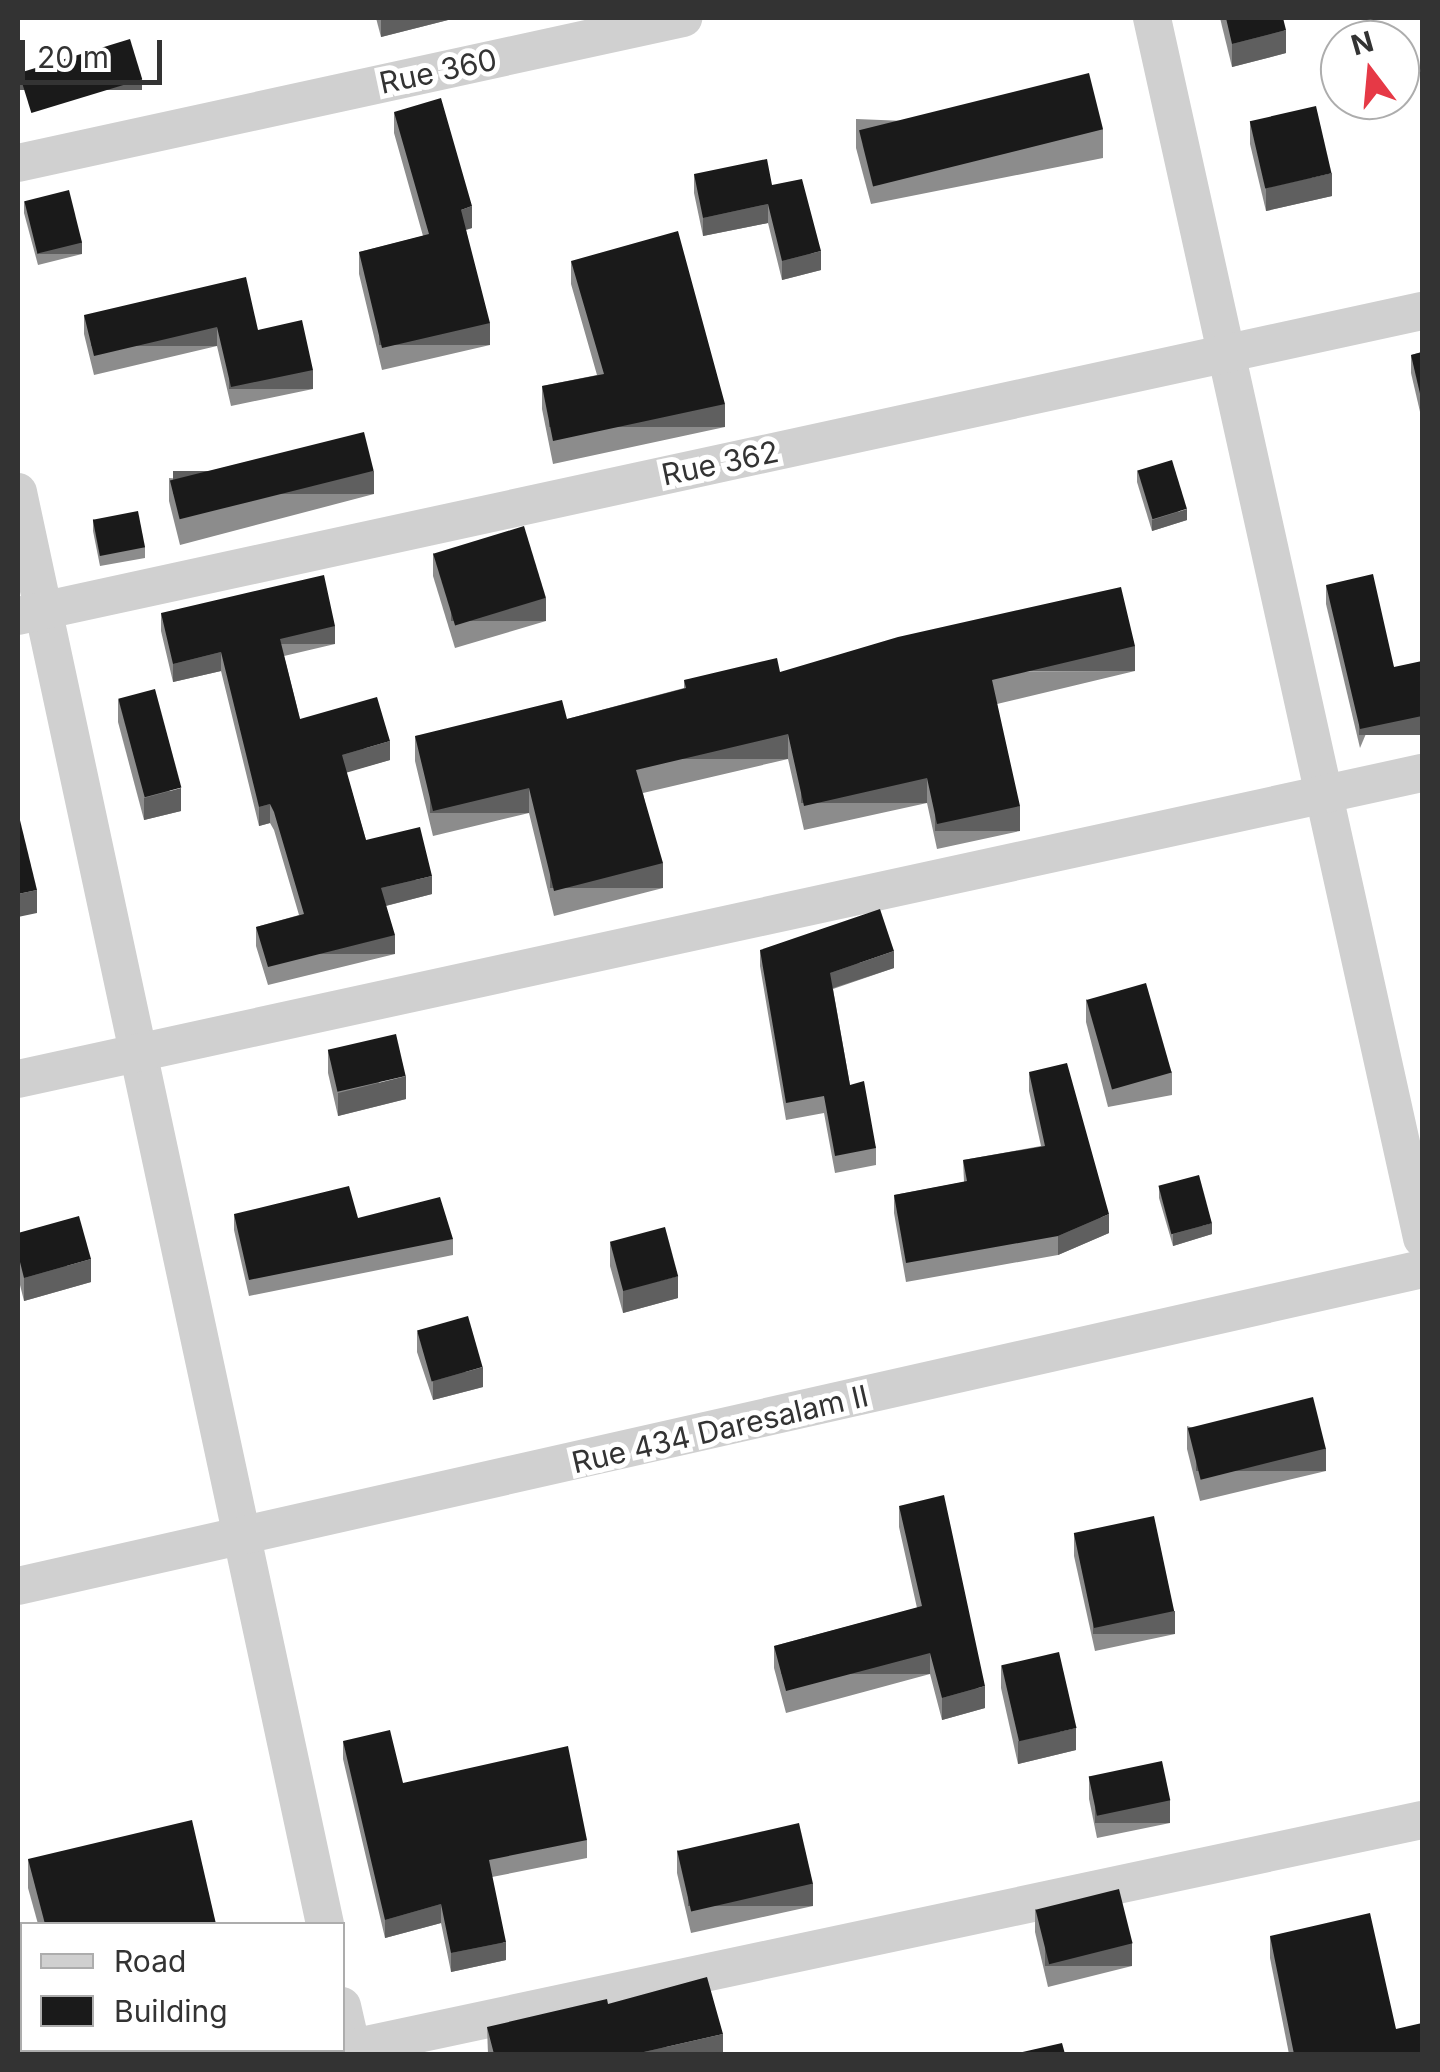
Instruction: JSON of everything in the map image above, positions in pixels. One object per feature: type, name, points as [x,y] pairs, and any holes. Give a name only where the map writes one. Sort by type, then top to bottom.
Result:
[{"type":"street","name":"Rue 360","points":[[18,163],[683,18]]},
{"type":"street","points":[[1152,18],[1422,1238]]},
{"type":"street","name":"Rue 362","points":[[30,613],[1422,312]]},
{"type":"street","points":[[18,492],[30,613],[138,1054],[325,1922]]},
{"type":"street","points":[[18,1078],[1422,773]]},
{"type":"street","name":"Rue 434 Daresalam II","points":[[18,1586],[1422,1269]]},
{"type":"street","points":[[343,2053],[1422,1820]]},
{"type":"building","points":[[1226,18],[1283,18],[1286,30],[1232,44]]},
{"type":"building","points":[[130,39],[142,79],[31,113],[19,73]]},
{"type":"building","points":[[1089,73],[1103,129],[873,187],[859,130]]},
{"type":"building","points":[[441,98],[472,206],[461,210],[490,323],[382,348],[359,252],[429,234],[394,112]]},
{"type":"building","points":[[1316,106],[1332,173],[1265,189],[1250,121]]},
{"type":"building","points":[[767,159],[772,185],[802,179],[821,251],[782,261],[768,204],[703,218],[694,174]]},
{"type":"building","points":[[69,190],[82,242],[37,254],[24,201]]},
{"type":"building","points":[[678,231],[725,404],[553,441],[542,386],[604,374],[571,261]]},
{"type":"building","points":[[246,277],[258,330],[302,320],[313,370],[231,387],[217,327],[94,356],[84,315]]},
{"type":"building","points":[[1422,352],[1422,398],[1421,398],[1411,355]]},
{"type":"building","points":[[364,432],[374,471],[180,519],[170,480]]},
{"type":"building","points":[[1172,460],[1187,509],[1152,519],[1138,471]]},
{"type":"building","points":[[138,511],[145,547],[100,556],[93,520]]},
{"type":"building","points":[[524,526],[546,598],[455,625],[433,554]]},
{"type":"building","points":[[1373,574],[1394,667],[1422,661],[1422,716],[1360,729],[1326,585]]},
{"type":"building","points":[[324,575],[335,626],[280,639],[300,719],[377,697],[390,741],[342,755],[366,840],[420,827],[432,876],[381,888],[395,935],[268,967],[256,927],[304,914],[274,812],[270,804],[259,807],[221,652],[173,664],[161,613]]},
{"type":"building","points":[[1121,587],[1135,646],[992,680],[1020,806],[937,824],[927,778],[804,806],[788,734],[636,770],[663,863],[554,891],[529,788],[433,811],[415,736],[562,700],[567,719],[686,688],[684,680],[777,658],[780,672],[898,637]]},
{"type":"building","points":[[155,689],[181,788],[145,797],[118,699]]},
{"type":"building","points":[[18,812],[37,890],[18,894]]},
{"type":"building","points":[[880,909],[894,951],[830,973],[850,1085],[864,1081],[876,1148],[835,1156],[824,1096],[786,1103],[760,950]]},
{"type":"building","points":[[1146,983],[1172,1072],[1112,1089],[1086,1000]]},
{"type":"building","points":[[396,1034],[406,1076],[337,1092],[328,1050]]},
{"type":"building","points":[[1067,1063],[1109,1214],[1058,1236],[906,1263],[894,1195],[967,1181],[963,1160],[1045,1146],[1029,1072]]},
{"type":"building","points":[[1199,1175],[1212,1223],[1171,1234],[1158,1186]]},
{"type":"building","points":[[349,1186],[358,1218],[440,1197],[453,1239],[249,1280],[234,1214]]},
{"type":"building","points":[[79,1216],[91,1259],[24,1278],[18,1233]]},
{"type":"building","points":[[665,1227],[678,1276],[623,1291],[610,1242]]},
{"type":"building","points":[[468,1316],[483,1367],[432,1382],[417,1331]]},
{"type":"building","points":[[1313,1397],[1326,1448],[1201,1480],[1188,1428]]},
{"type":"building","points":[[944,1495],[985,1686],[942,1698],[930,1653],[786,1691],[774,1646],[922,1606],[899,1506]]},
{"type":"building","points":[[1154,1516],[1174,1611],[1094,1628],[1074,1533]]},
{"type":"building","points":[[1059,1652],[1077,1728],[1019,1741],[1002,1665]]},
{"type":"building","points":[[390,1730],[403,1783],[568,1746],[587,1840],[489,1860],[506,1942],[451,1953],[441,1904],[385,1920],[343,1741]]},
{"type":"building","points":[[1162,1761],[1170,1800],[1097,1816],[1089,1777]]},
{"type":"building","points":[[192,1820],[216,1922],[44,1922],[28,1859]]},
{"type":"building","points":[[799,1823],[813,1883],[691,1912],[677,1851]]},
{"type":"building","points":[[1119,1889],[1133,1943],[1049,1964],[1036,1910]]},
{"type":"building","points":[[1370,1913],[1396,2029],[1422,2023],[1422,2054],[1294,2054],[1270,1936]]},
{"type":"building","points":[[707,1977],[723,2034],[635,2054],[494,2054],[487,2027],[607,1999],[608,2004]]},
{"type":"building","points":[[1062,2043],[1065,2054],[1014,2054]]}]
